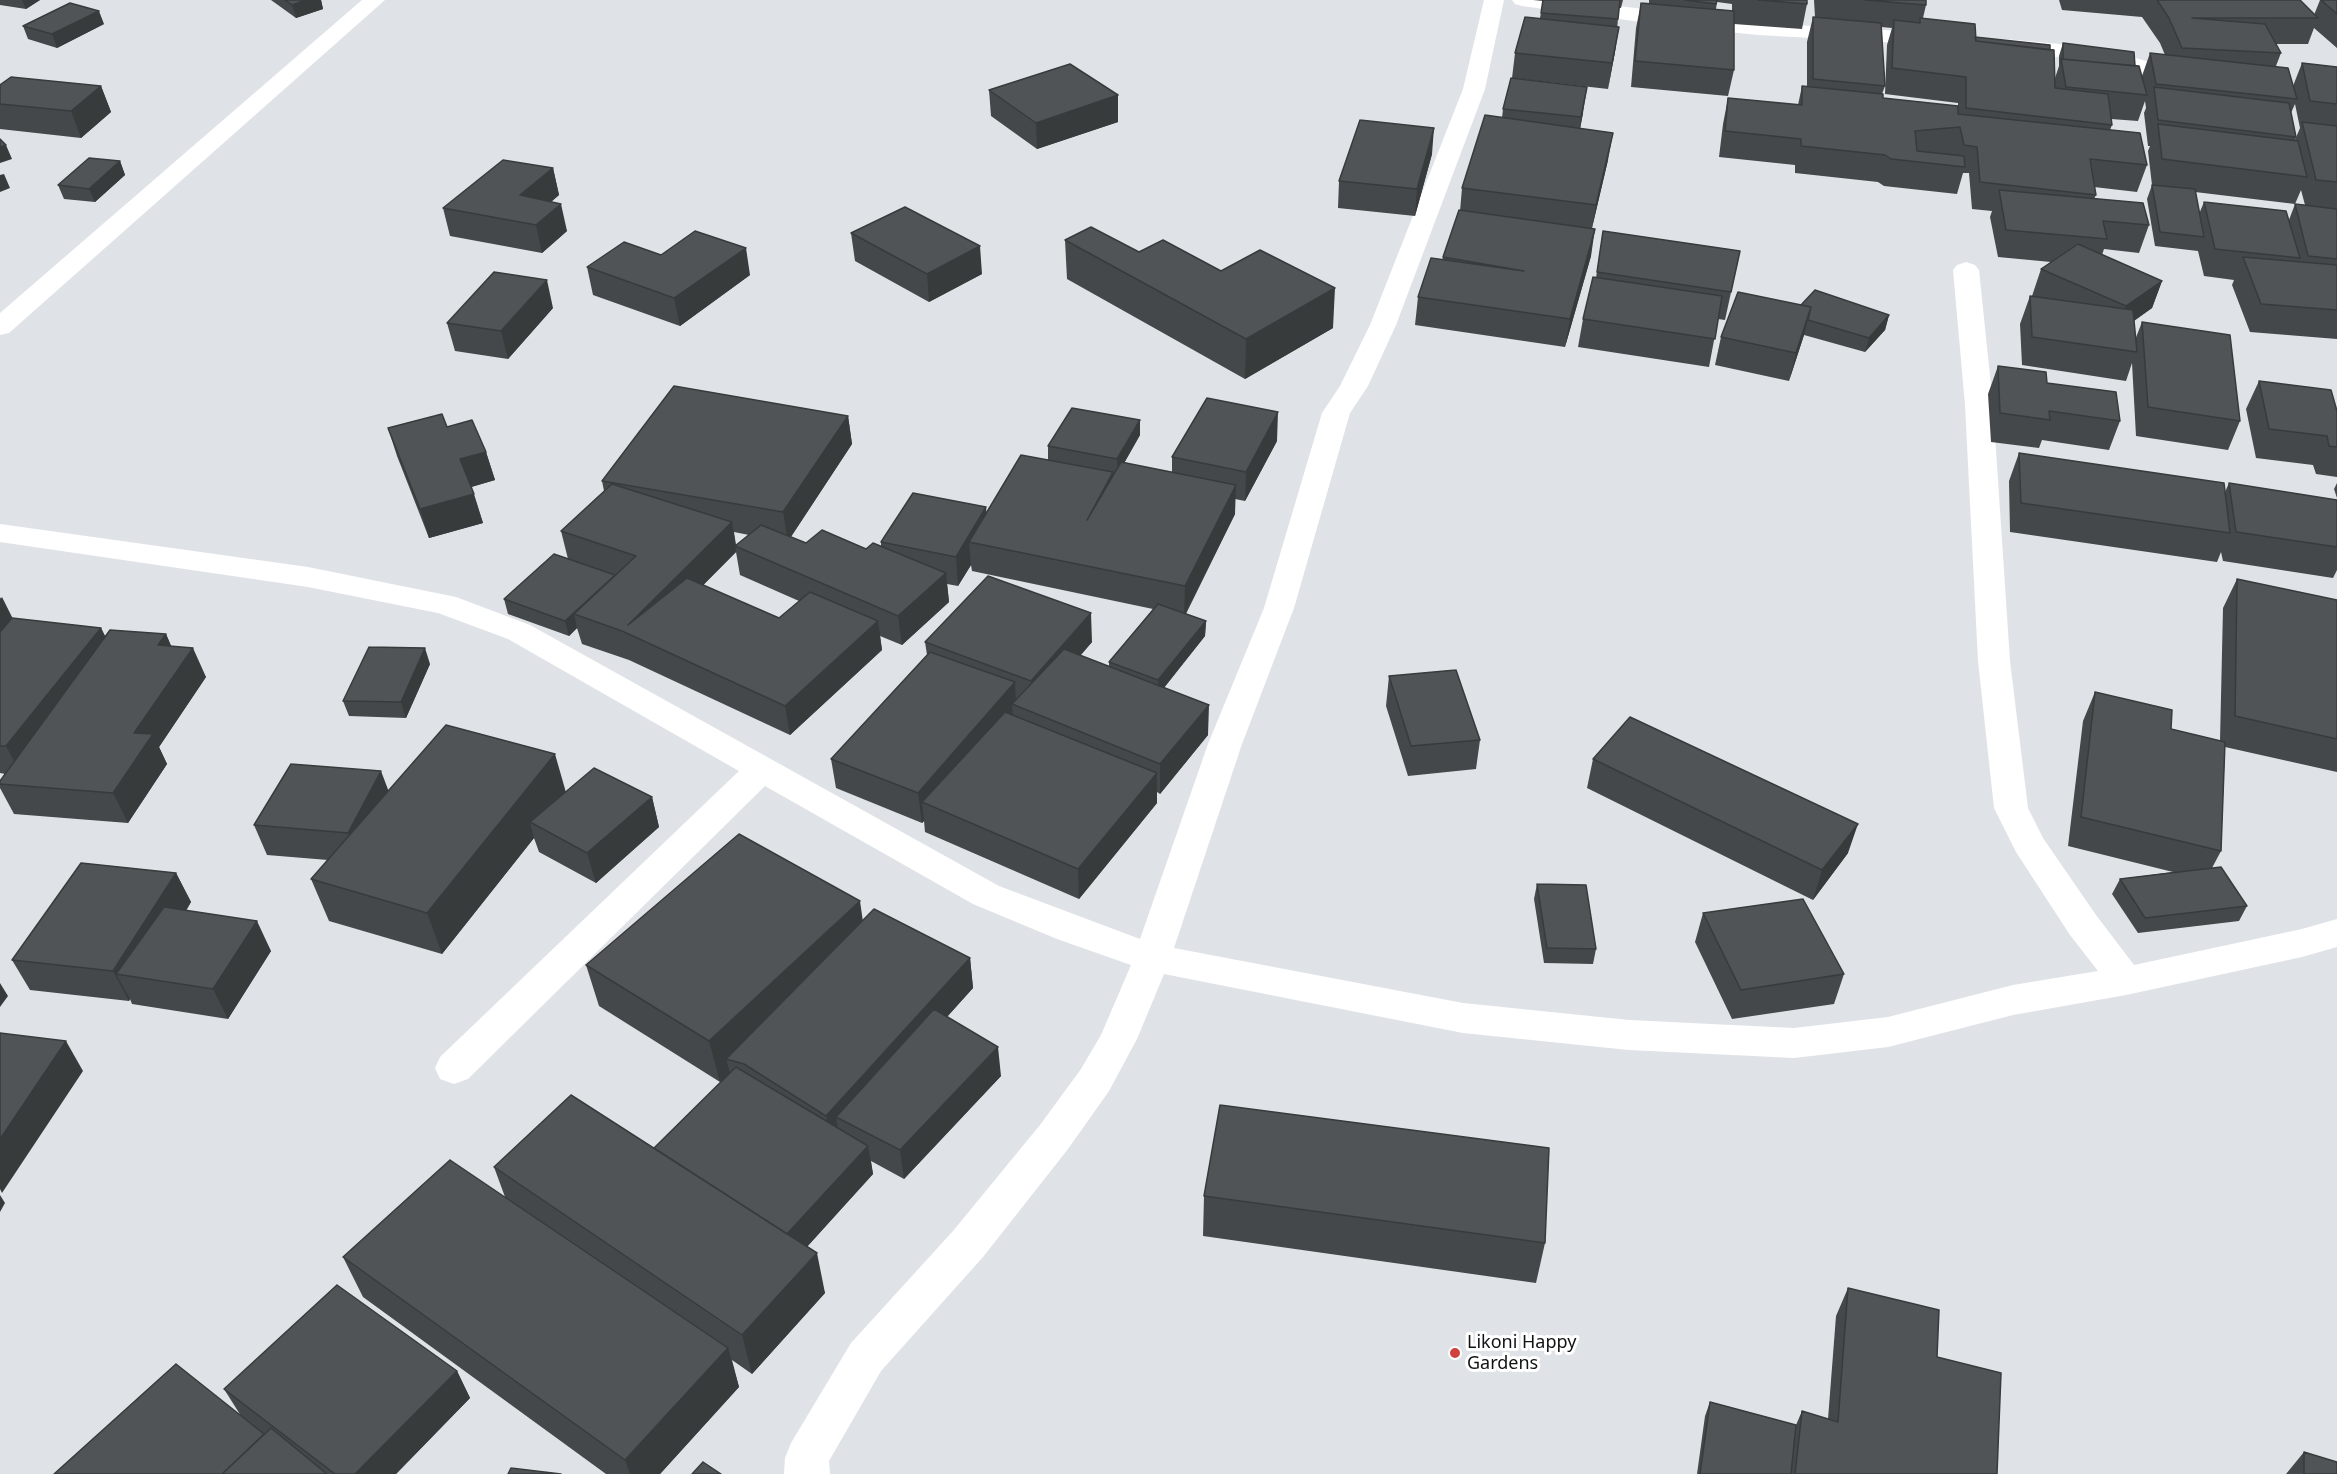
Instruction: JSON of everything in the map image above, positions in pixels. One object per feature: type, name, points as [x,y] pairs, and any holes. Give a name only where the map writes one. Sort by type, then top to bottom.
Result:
[{"type":"street","points":[[0,327],[375,0]]},
{"type":"street","points":[[807,1474],[807,1458],[866,1357],[968,1244],[1054,1137],[1095,1080],[1118,1039],[1152,958],[1225,744],[1279,608],[1336,413],[1354,386],[1383,325],[1474,89],[1494,0]]},
{"type":"street","points":[[1522,0],[1748,28],[1955,39]]},
{"type":"street","points":[[1989,43],[2103,55],[2165,75],[2206,79]]},
{"type":"street","points":[[1966,270],[1979,405],[1994,661],[2011,808],[2028,843],[2083,926],[2126,981]]},
{"type":"street","points":[[0,533],[308,577],[445,604],[519,632],[986,895],[1070,929],[1152,958],[1463,1018],[1629,1035],[1794,1043],[1888,1032],[2013,1000],[2126,981],[2302,943],[2337,933]]},
{"type":"street","points":[[454,1068],[763,768]]},
{"type":"building","points":[[285,0],[306,0],[292,5]]},
{"type":"building","points":[[1543,0],[1620,0],[1618,19],[1541,13]]},
{"type":"building","points":[[1685,0],[1717,0],[1716,4]]},
{"type":"building","points":[[1758,0],[1807,0],[1807,4]]},
{"type":"building","points":[[1865,0],[1926,0],[1926,5]]},
{"type":"building","points":[[2157,0],[2300,0],[2318,18],[2192,18],[2265,24],[2281,53],[2182,48],[2169,18]]},
{"type":"building","points":[[2321,0],[2337,0],[2337,14]]},
{"type":"building","points":[[70,3],[99,11],[52,34],[23,26]]},
{"type":"building","points":[[1641,3],[1734,11],[1734,70],[1635,61]]},
{"type":"building","points":[[1525,17],[1619,27],[1612,63],[1515,53]]},
{"type":"building","points":[[1813,17],[1881,23],[1885,86],[1813,79]]},
{"type":"building","points":[[1920,18],[1975,24],[1976,41],[2054,50],[2055,88],[2108,94],[2112,125],[1966,108],[1966,77],[1892,68],[1894,20],[1920,23]]},
{"type":"building","points":[[1975,37],[2050,45],[2050,50],[1976,41]]},
{"type":"building","points":[[2063,43],[2134,52],[2135,66],[2063,59]]},
{"type":"building","points":[[2150,53],[2288,68],[2297,99],[2156,84]]},
{"type":"building","points":[[2061,59],[2139,66],[2147,95],[2066,87]]},
{"type":"building","points":[[2302,63],[2337,67],[2337,104],[2310,101]]},
{"type":"building","points":[[1070,64],[1118,95],[1036,123],[989,90]]},
{"type":"building","points":[[11,77],[101,86],[71,111],[0,104],[0,85]]},
{"type":"building","points":[[1511,78],[1587,87],[1581,117],[1503,109]]},
{"type":"building","points":[[1802,86],[1883,94],[1883,98],[1958,106],[1958,114],[2140,133],[2147,165],[2090,159],[2096,195],[1980,182],[1977,147],[1964,145],[1960,127],[1915,131],[1917,151],[1964,156],[1965,167],[1801,146],[1801,139],[1725,131],[1728,98],[1802,105]]},
{"type":"building","points":[[2154,87],[2289,103],[2296,137],[2158,120]]},
{"type":"building","points":[[1485,115],[1613,133],[1596,205],[1462,188]]},
{"type":"building","points":[[1360,120],[1434,128],[1417,189],[1339,181]]},
{"type":"building","points":[[2302,122],[2337,126],[2337,182],[2316,180]]},
{"type":"building","points":[[2158,124],[2298,141],[2307,177],[2162,159]]},
{"type":"building","points":[[0,139],[6,145],[0,147]]},
{"type":"building","points":[[89,158],[120,161],[89,189],[58,185]]},
{"type":"building","points":[[503,160],[553,168],[520,195],[561,204],[536,225],[443,208]]},
{"type":"building","points":[[2152,185],[2195,189],[2204,237],[2160,232]]},
{"type":"building","points":[[1999,190],[2143,203],[2149,225],[2103,221],[2107,239],[2006,230]]},
{"type":"building","points":[[2204,202],[2286,211],[2300,258],[2215,249]]},
{"type":"building","points":[[2295,204],[2337,209],[2337,259],[2308,256]]},
{"type":"building","points":[[905,207],[980,246],[927,274],[851,233]]},
{"type":"building","points":[[1459,210],[1595,229],[1570,319],[1418,297],[1431,258],[1524,271],[1443,257]]},
{"type":"building","points":[[1091,227],[1139,252],[1163,240],[1221,271],[1260,250],[1335,288],[1246,339],[1065,240]]},
{"type":"building","points":[[695,231],[746,248],[674,298],[587,267],[624,242],[661,255]]},
{"type":"building","points":[[1603,231],[1740,251],[1731,292],[1597,272]]},
{"type":"building","points":[[2078,244],[2162,281],[2126,306],[2041,269]]},
{"type":"building","points":[[2243,257],[2337,265],[2337,310],[2261,304]]},
{"type":"building","points":[[494,272],[547,280],[501,331],[447,323]]},
{"type":"building","points":[[1593,277],[1722,296],[1715,339],[1583,319]]},
{"type":"building","points":[[1815,290],[1889,315],[1869,338],[1808,320],[1811,307],[1801,305]]},
{"type":"building","points":[[1738,292],[1811,307],[1796,353],[1721,337]]},
{"type":"building","points":[[2030,296],[2133,310],[2137,352],[2032,337]]},
{"type":"building","points":[[2142,322],[2230,335],[2240,421],[2148,407]]},
{"type":"building","points":[[1998,366],[2046,372],[2047,383],[2116,392],[2120,421],[2049,411],[2050,420],[2000,413]]},
{"type":"building","points":[[2259,381],[2331,390],[2337,411],[2337,447],[2329,446],[2327,436],[2269,429]]},
{"type":"building","points":[[674,386],[848,416],[783,512],[602,481]]},
{"type":"building","points":[[1207,398],[1278,412],[1246,472],[1172,457]]},
{"type":"building","points":[[1072,408],[1140,420],[1117,459],[1048,446]]},
{"type":"building","points":[[442,414],[447,427],[472,420],[486,452],[460,459],[474,494],[420,509],[388,428]]},
{"type":"building","points":[[2019,453],[2224,483],[2230,533],[2021,503]]},
{"type":"building","points":[[1021,455],[1113,472],[1087,520],[1121,462],[1236,485],[1185,586],[969,542]]},
{"type":"building","points":[[2229,483],[2337,500],[2337,547],[2236,532]]},
{"type":"building","points":[[612,484],[732,522],[628,625],[687,578],[779,618],[810,592],[878,621],[785,706],[622,631],[574,614],[636,556],[561,531]]},
{"type":"building","points":[[913,493],[986,507],[956,557],[881,542]]},
{"type":"building","points":[[761,525],[806,543],[822,530],[866,549],[873,543],[946,573],[898,616],[735,546]]},
{"type":"building","points":[[554,554],[615,575],[565,621],[504,599]]},
{"type":"building","points":[[988,576],[1091,613],[1031,681],[925,642]]},
{"type":"building","points":[[2237,579],[2337,600],[2337,739],[2235,716]]},
{"type":"building","points":[[1158,604],[1206,621],[1158,680],[1109,662]]},
{"type":"building","points":[[12,618],[101,628],[6,746],[0,746],[0,632]]},
{"type":"building","points":[[110,630],[166,634],[158,645],[193,648],[134,733],[153,734],[113,793],[0,784],[0,781]]},
{"type":"building","points":[[369,647],[425,648],[401,702],[343,701]]},
{"type":"building","points":[[1064,649],[1209,705],[1160,764],[1012,704]]},
{"type":"building","points":[[930,652],[1015,682],[918,793],[831,759]]},
{"type":"building","points":[[1456,670],[1480,740],[1411,746],[1389,676]]},
{"type":"building","points":[[2095,692],[2172,710],[2171,729],[2225,742],[2221,851],[2081,817]]},
{"type":"building","points":[[1005,712],[1157,773],[1078,869],[922,802]]},
{"type":"building","points":[[1630,717],[1858,824],[1822,870],[1593,759]]},
{"type":"building","points":[[446,725],[555,754],[427,913],[311,879]]},
{"type":"building","points":[[291,764],[381,771],[348,833],[254,825]]},
{"type":"building","points":[[594,768],[652,797],[587,853],[530,822]]},
{"type":"building","points":[[739,834],[860,901],[709,1041],[586,965]]},
{"type":"building","points":[[81,863],[176,873],[113,971],[12,960]]},
{"type":"building","points":[[2221,867],[2247,906],[2145,918],[2120,879]]},
{"type":"building","points":[[1537,884],[1586,885],[1596,949],[1547,948]]},
{"type":"building","points":[[1803,899],[1844,974],[1741,990],[1703,913]]},
{"type":"building","points":[[164,907],[257,921],[213,989],[116,974]]},
{"type":"building","points":[[874,909],[970,958],[826,1116],[744,1064],[726,1059]]},
{"type":"building","points":[[934,1009],[998,1047],[900,1150],[836,1117]]},
{"type":"building","points":[[0,1033],[66,1041],[0,1139]]},
{"type":"building","points":[[736,1067],[868,1146],[787,1234],[654,1148]]},
{"type":"building","points":[[571,1095],[817,1253],[742,1335],[494,1167]]},
{"type":"building","points":[[1220,1105],[1549,1148],[1545,1243],[1204,1196]]},
{"type":"building","points":[[450,1160],[728,1348],[625,1460],[343,1257]]},
{"type":"building","points":[[337,1285],[457,1371],[355,1474],[335,1474],[224,1389]]},
{"type":"building","points":[[1848,1288],[1939,1310],[1937,1357],[2001,1373],[1997,1474],[1795,1474],[1802,1411],[1838,1422]]},
{"type":"building","points":[[176,1364],[264,1434],[222,1474],[54,1474]]},
{"type":"building","points":[[1710,1402],[1796,1425],[1791,1474],[1700,1474]]},
{"type":"building","points":[[271,1428],[327,1474],[222,1474]]},
{"type":"building","points":[[2304,1452],[2337,1462],[2337,1474],[2304,1474]]},
{"type":"building","points":[[703,1462],[721,1474],[692,1474]]},
{"type":"building","points":[[511,1468],[561,1474],[508,1474]]},
{"type":"place","name":"Likoni Happy Gardens","points":[[1455,1353]]}]
